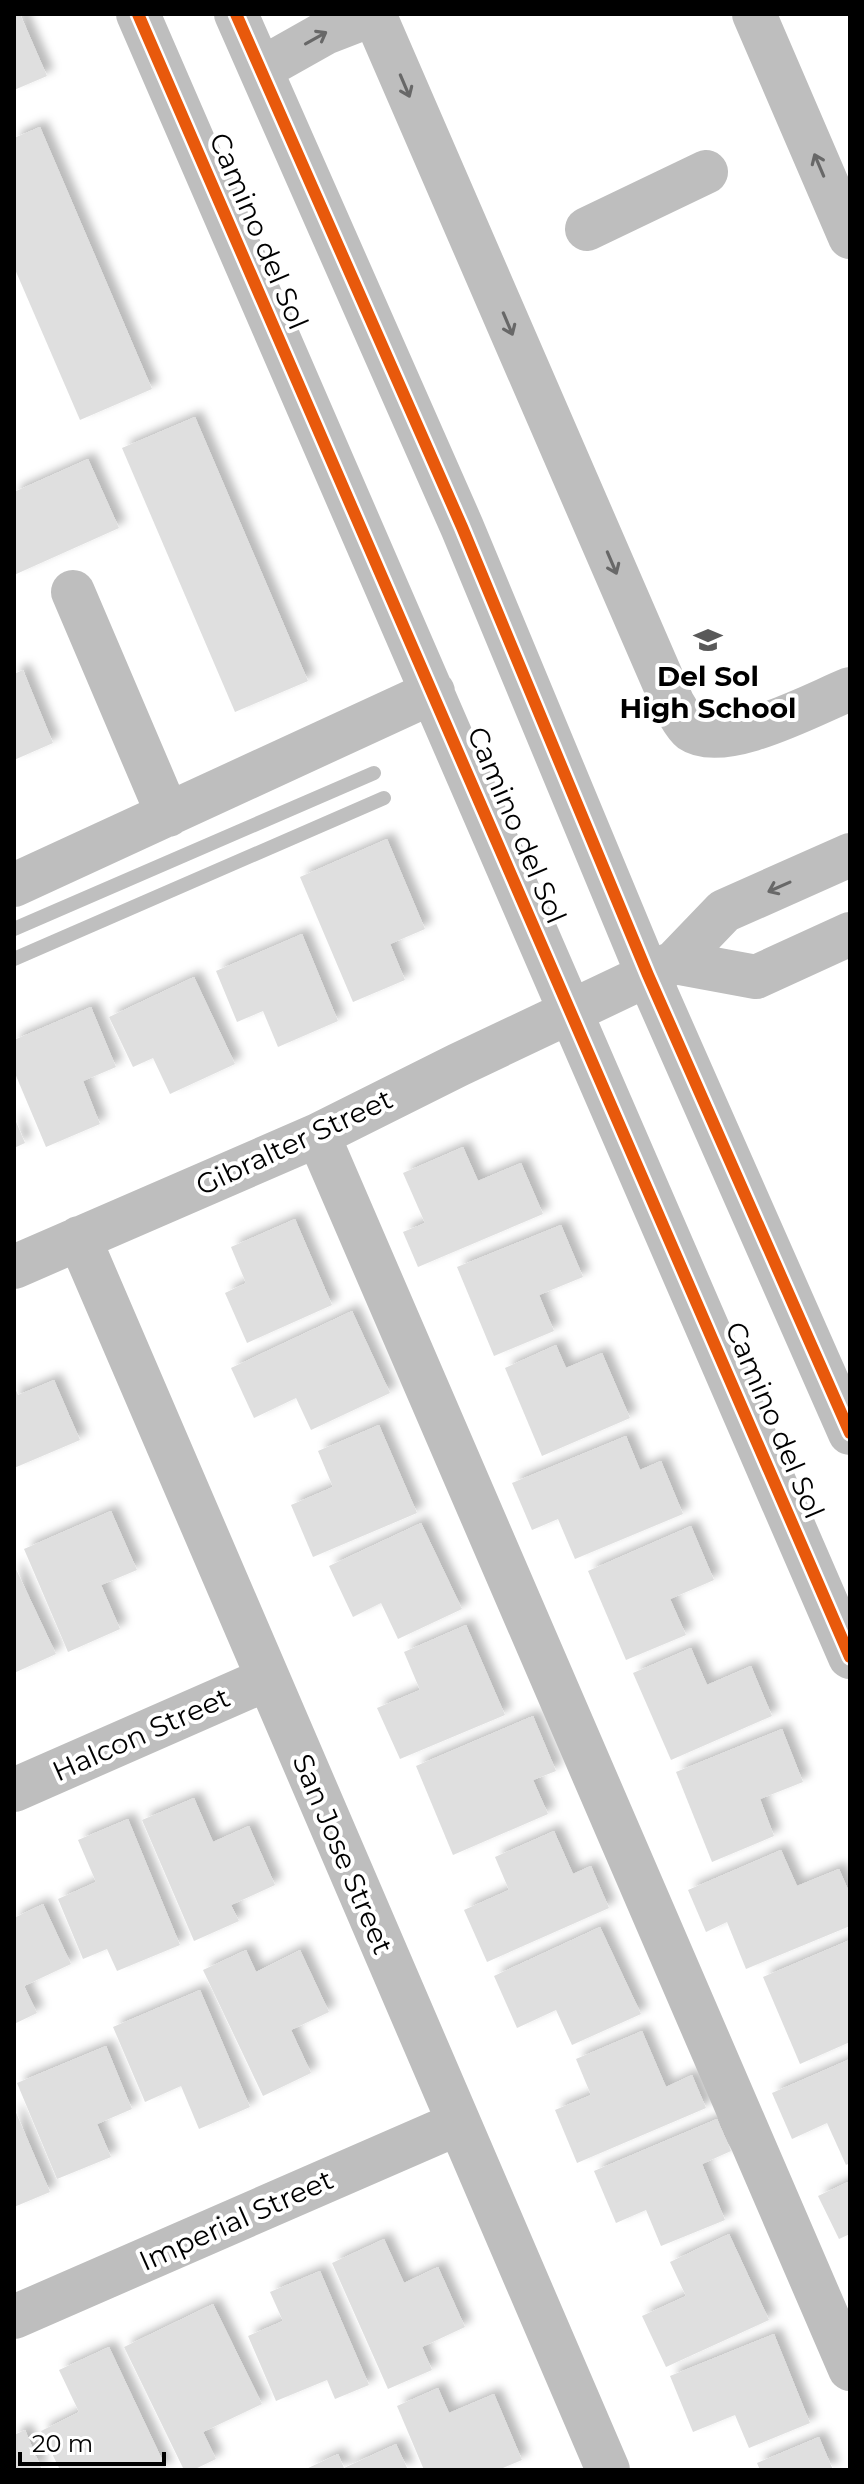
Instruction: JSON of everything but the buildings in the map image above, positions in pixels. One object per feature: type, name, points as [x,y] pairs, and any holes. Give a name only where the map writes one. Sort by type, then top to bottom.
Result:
[{"type":"street","name":"Camino del Sol","points":[[138,14],[850,1657]]},
{"type":"street","points":[[261,69],[325,33],[374,14],[673,704],[691,729],[716,738],[744,733],[850,689]]},
{"type":"street","points":[[754,14],[850,237]]},
{"type":"street","points":[[251,19],[261,69],[462,527],[662,968],[850,1433]]},
{"type":"street","points":[[587,229],[706,172]]},
{"type":"street","points":[[73,592],[168,815]]},
{"type":"street","points":[[14,885],[433,692]]},
{"type":"street","points":[[662,968],[724,911],[850,855]]},
{"type":"street","points":[[662,968],[756,977],[850,934]]},
{"type":"street","name":"Gibralter Street","points":[[14,1267],[318,1135],[662,968]]},
{"type":"street","points":[[318,1135],[850,2369]]},
{"type":"street","name":"San Jose Street","points":[[79,1238],[608,2470]]},
{"type":"street","name":"Halcon Street","points":[[14,1790],[267,1679]]},
{"type":"street","name":"Imperial Street","points":[[14,2317],[459,2123]]},
{"type":"waterway","points":[[14,929],[374,773]]},
{"type":"waterway","points":[[14,959],[384,798]]},
{"type":"cycle path","points":[[138,14],[850,1657]]},
{"type":"cycle path","points":[[236,14],[462,527],[648,975],[850,1433]]},
{"type":"place","name":"Del Sol High School","points":[[708,640]]}]
